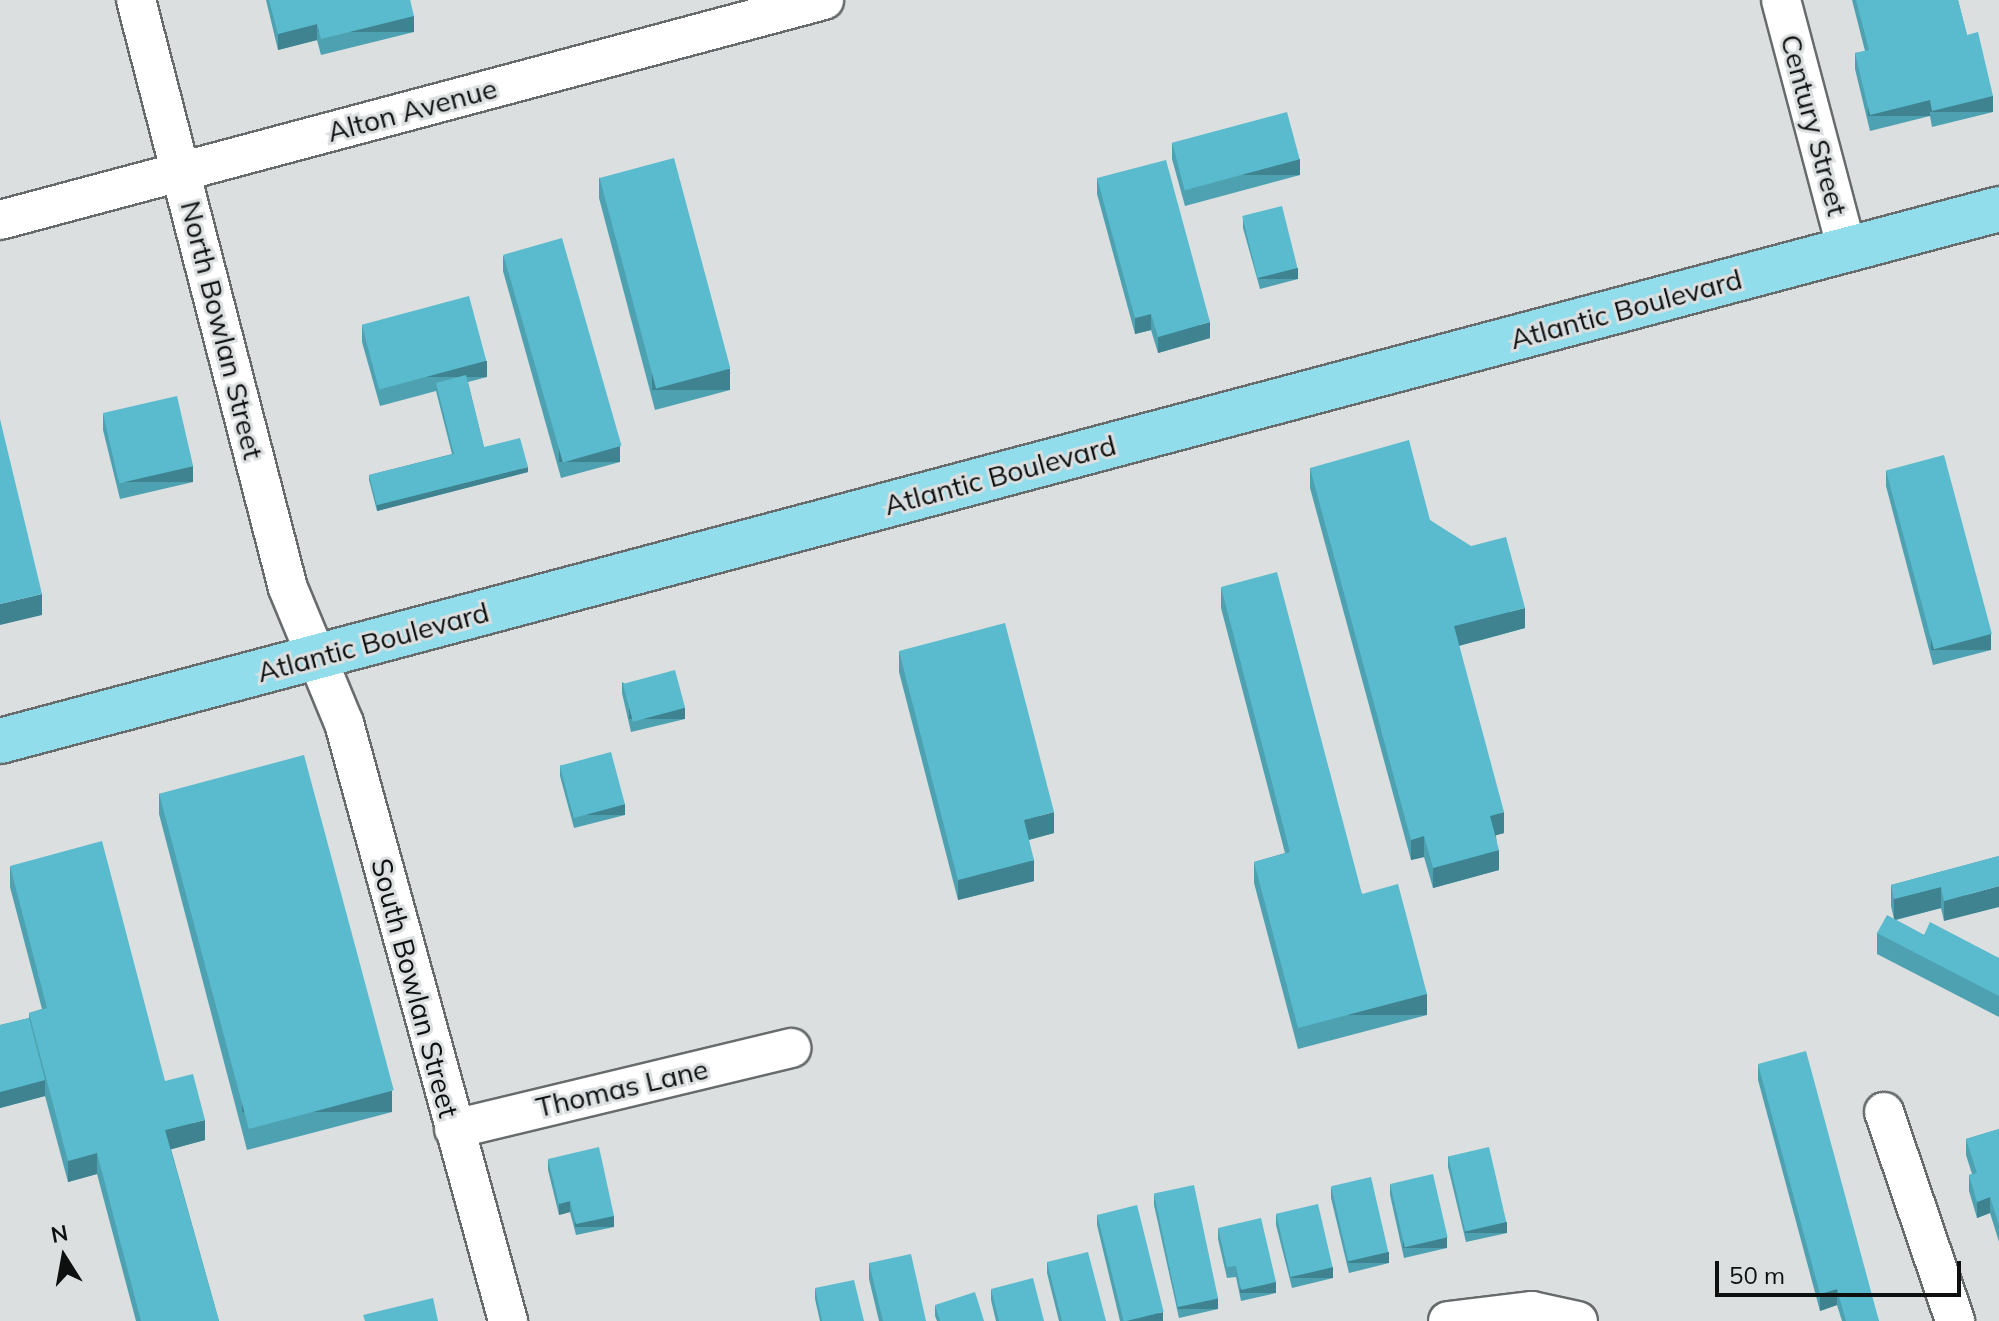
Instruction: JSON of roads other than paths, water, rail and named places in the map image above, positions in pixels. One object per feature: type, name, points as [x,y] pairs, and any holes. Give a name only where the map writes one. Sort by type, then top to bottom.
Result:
[{"type":"main road","name":"Atlantic Boulevard","points":[[0,741],[1999,209]]},
{"type":"street","name":"North Bowlan Street","points":[[136,0],[288,588],[317,657]]},
{"type":"street","name":"Alton Avenue","points":[[0,220],[824,0]]},
{"type":"street","name":"Century Street","points":[[1781,0],[1847,250]]},
{"type":"street","name":"South Bowlan Street","points":[[317,657],[344,723],[508,1321]]},
{"type":"street","name":"Thomas Lane","points":[[454,1129],[791,1048]]},
{"type":"street","points":[[1884,1112],[1955,1321]]},
{"type":"street","points":[[1448,1321],[1532,1311],[1578,1321]]}]
